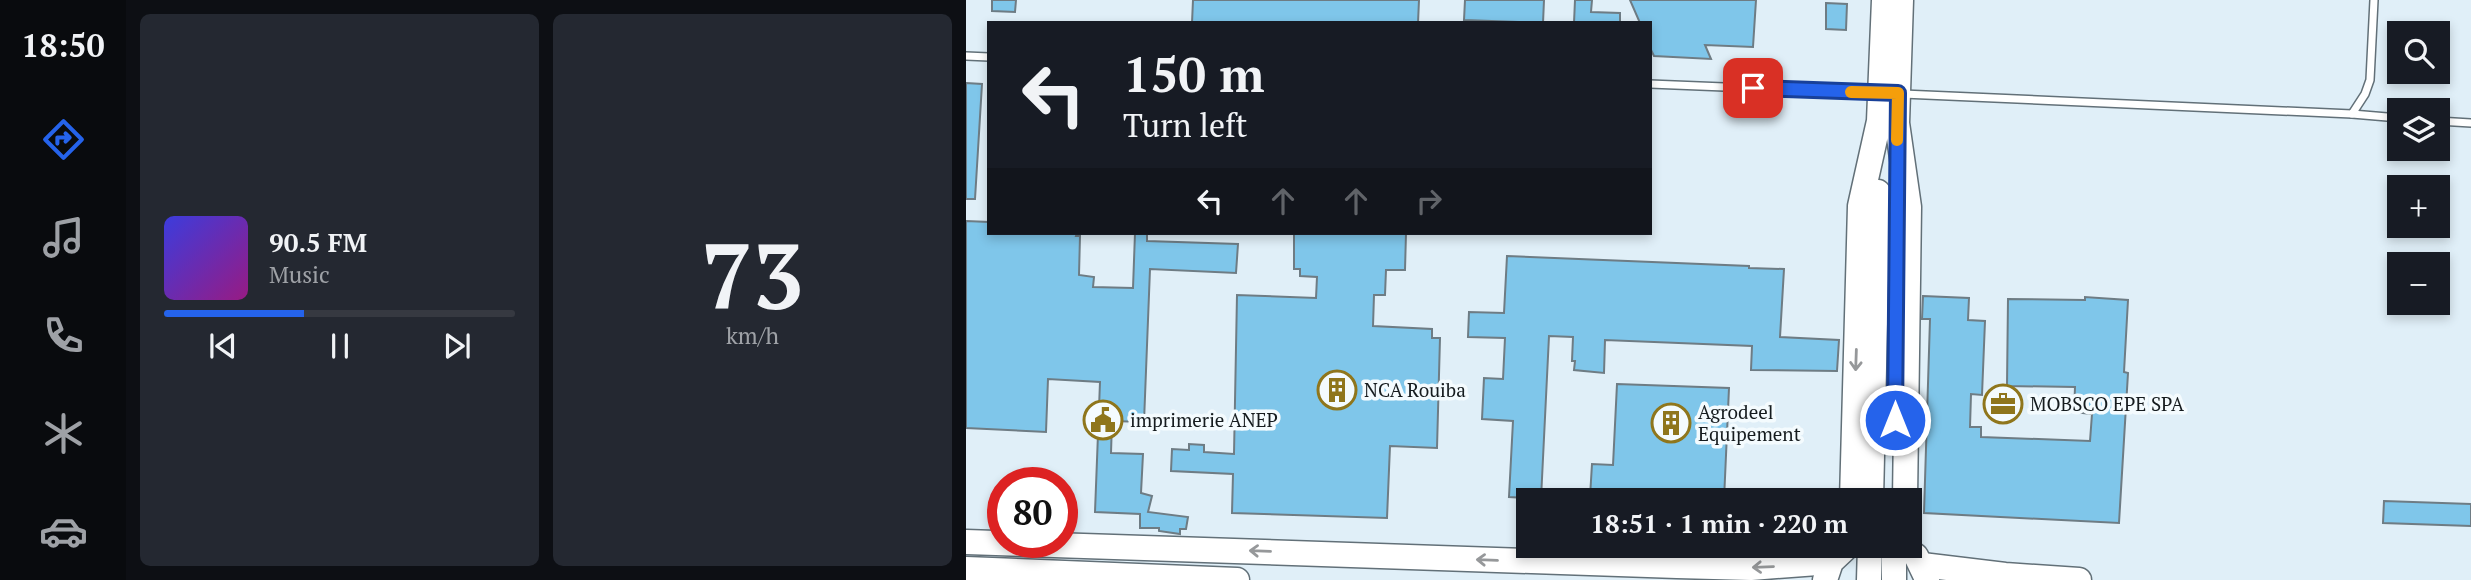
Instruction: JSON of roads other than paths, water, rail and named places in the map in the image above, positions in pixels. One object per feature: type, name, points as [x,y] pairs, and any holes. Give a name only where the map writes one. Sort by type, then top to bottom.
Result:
[{"type":"highway","points":[[1872,488],[1889,93],[1884,0]]},
{"type":"highway","points":[[1889,93],[1901,0]]},
{"type":"highway","points":[[1852,488],[1860,206],[1888,122]]},
{"type":"highway","points":[[1888,122],[1894,488]]},
{"type":"highway","points":[[1888,122],[1909,207],[1905,488]]},
{"type":"highway","points":[[966,541],[1751,568],[1824,558]]},
{"type":"highway","points":[[1922,557],[2005,575],[2079,580]]},
{"type":"highway","points":[[1869,580],[1870,558]]},
{"type":"highway","points":[[1894,580],[1909,558]]},
{"type":"highway","points":[[966,569],[1237,580]]},
{"type":"lane","points":[[2352,114],[2365,94],[2370,80],[2374,0]]},
{"type":"lane","points":[[966,56],[987,57]]},
{"type":"lane","points":[[1652,84],[2387,117]]},
{"type":"lane","points":[[2450,122],[2471,123]]},
{"type":"place","name":"NCA Rouiba","points":[[1337,390]]},
{"type":"place","name":"MOBSCO EPE SPA","points":[[2003,404]]},
{"type":"place","name":"imprimerie ANEP","points":[[1103,420]]},
{"type":"place","name":"Agrodeel Equipement","points":[[1671,423]]}]
